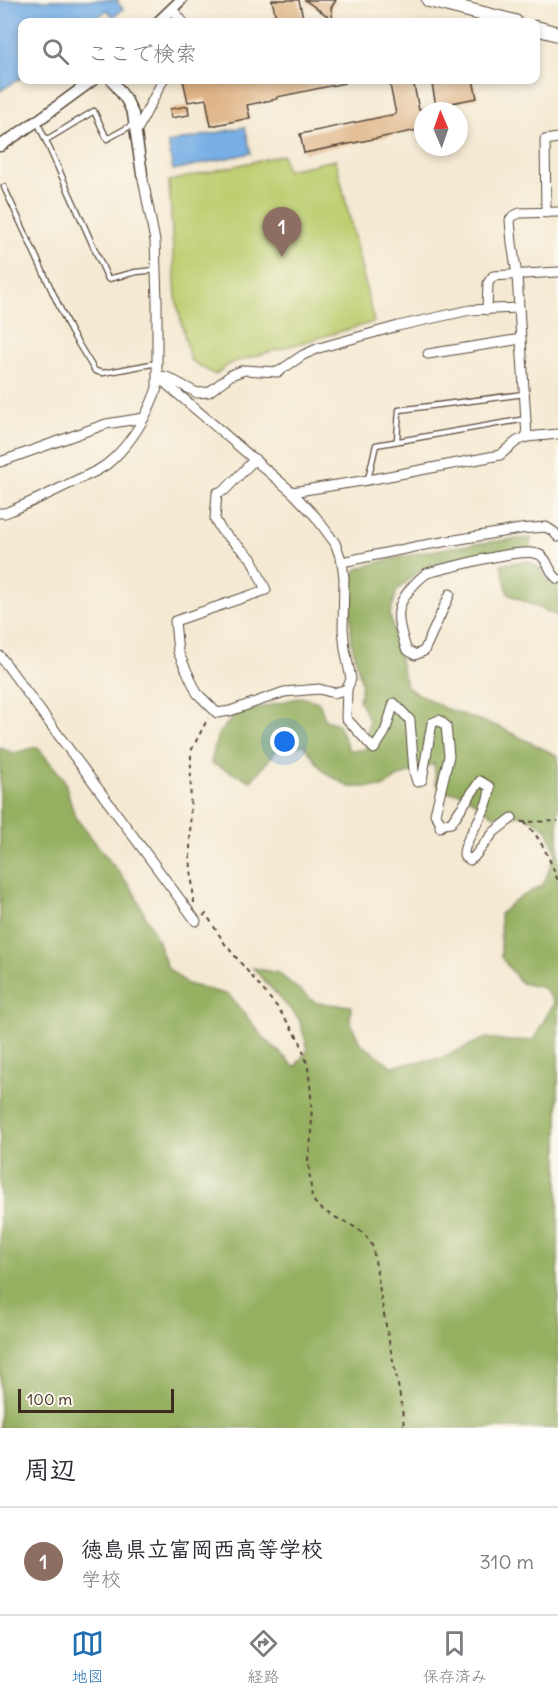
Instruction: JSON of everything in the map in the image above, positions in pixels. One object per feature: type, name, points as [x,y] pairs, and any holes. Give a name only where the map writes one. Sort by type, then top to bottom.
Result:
[{"type":"main road","points":[[429,0],[499,18]]},
{"type":"main road","points":[[540,29],[558,34]]},
{"type":"street","points":[[162,18],[181,0]]},
{"type":"street","points":[[172,9],[180,18]]},
{"type":"street","points":[[0,146],[88,84]]},
{"type":"street","points":[[0,513],[40,499],[102,468],[114,459],[144,418],[157,388],[159,376],[155,241],[133,114],[128,101],[115,84]]},
{"type":"street","points":[[135,128],[161,84]]},
{"type":"street","points":[[546,213],[545,140],[558,138]]},
{"type":"street","points":[[526,437],[517,275],[510,220],[520,213],[558,213]]},
{"type":"street","points":[[487,310],[488,283],[493,276],[558,272]]},
{"type":"street","points":[[159,376],[167,377],[197,393],[209,392],[231,375],[244,370],[278,372],[303,355],[320,348],[419,321],[470,310],[519,308]]},
{"type":"street","points":[[428,354],[521,339]]},
{"type":"street","points":[[159,376],[292,492],[315,516],[335,543],[342,562],[344,578],[343,629],[351,679],[346,689],[346,718],[374,749],[385,732],[394,703],[410,720],[414,772],[417,782],[422,780],[432,723],[439,720],[446,726],[449,756],[435,814],[440,827],[451,823],[480,781],[490,788],[490,797],[484,813],[463,849],[464,856],[470,860],[494,832],[512,818]]},
{"type":"street","points":[[0,462],[106,424],[144,418]]},
{"type":"street","points":[[292,492],[500,455],[517,441],[526,437],[558,434]]},
{"type":"street","points":[[255,459],[225,490],[217,493],[215,519],[221,531],[251,558],[266,590],[175,621],[178,652],[197,693],[217,713],[230,711],[284,692],[319,689],[334,693],[346,689]]},
{"type":"street","points":[[342,562],[520,529],[546,527],[554,531],[558,537]]},
{"type":"street","points":[[450,594],[424,651],[415,655],[406,649],[399,620],[399,608],[418,579],[427,573],[521,552],[543,557],[558,579]]},
{"type":"street","points":[[0,656],[196,921]]},
{"type":"lane","points":[[46,140],[94,111],[108,139],[135,128]]},
{"type":"lane","points":[[37,121],[108,279],[156,270]]},
{"type":"lane","points":[[4,187],[71,332],[95,372],[103,373],[157,363]]},
{"type":"lane","points":[[397,440],[399,410],[525,394]]},
{"type":"lane","points":[[368,480],[376,445],[526,420]]},
{"type":"path","points":[[217,713],[207,719],[191,751],[190,857],[196,921],[206,914],[225,944],[278,1008],[300,1041],[308,1067],[311,1094],[312,1132],[308,1159],[312,1198],[321,1209],[359,1230],[371,1242],[397,1375],[404,1428]]},
{"type":"path","points":[[512,818],[525,822],[535,833],[550,859],[558,881]]},
{"type":"green space","points":[[283,155],[286,170],[336,160],[374,322],[231,363],[215,375],[190,360],[176,299],[169,181]]},
{"type":"green space","points":[[531,538],[530,547],[434,564],[418,572],[397,590],[390,615],[406,687],[444,708],[499,727],[558,756],[558,1428],[0,1428],[0,748],[14,753],[37,747],[64,779],[75,817],[132,889],[157,939],[167,967],[187,984],[229,995],[263,1037],[295,1067],[308,1049],[299,1019],[253,968],[278,973],[316,1003],[351,1006],[350,1021],[360,1043],[392,1066],[441,1058],[486,1038],[509,1041],[533,1040],[554,1003],[544,988],[521,983],[501,957],[500,914],[515,900],[543,885],[556,852],[547,829],[524,815],[494,816],[463,793],[442,792],[436,783],[434,764],[400,776],[383,787],[349,787],[323,771],[304,745],[277,750],[251,781],[211,763],[218,734],[236,714],[301,697],[319,702],[325,720],[338,724],[349,750],[365,750],[369,720],[359,700],[362,684],[351,641],[351,587],[356,570],[434,550]]},
{"type":"green space","points":[[527,561],[541,569],[547,581],[558,585],[558,616],[508,594],[501,564]]},
{"type":"water","points":[[0,0],[119,0],[117,2],[123,9],[114,17],[107,10],[98,18],[18,18],[18,80],[0,91]]},
{"type":"water","points":[[245,127],[251,153],[173,170],[168,143]]},
{"type":"building","points":[[272,0],[299,0],[303,18],[276,18]]},
{"type":"building","points":[[305,0],[336,0],[331,8],[333,18]]},
{"type":"building","points":[[184,84],[340,84],[247,105],[250,118],[211,126],[206,99],[188,102]]},
{"type":"building","points":[[390,84],[414,84],[417,102],[414,102],[414,131],[304,153],[300,134],[396,114]]},
{"type":"building","points":[[432,84],[474,84],[477,98],[456,102],[435,102]]},
{"type":"building","points":[[188,106],[189,115],[171,118],[170,109]]},
{"type":"place","name":"徳島県立富岡西高等学校","points":[[282,257]]}]
